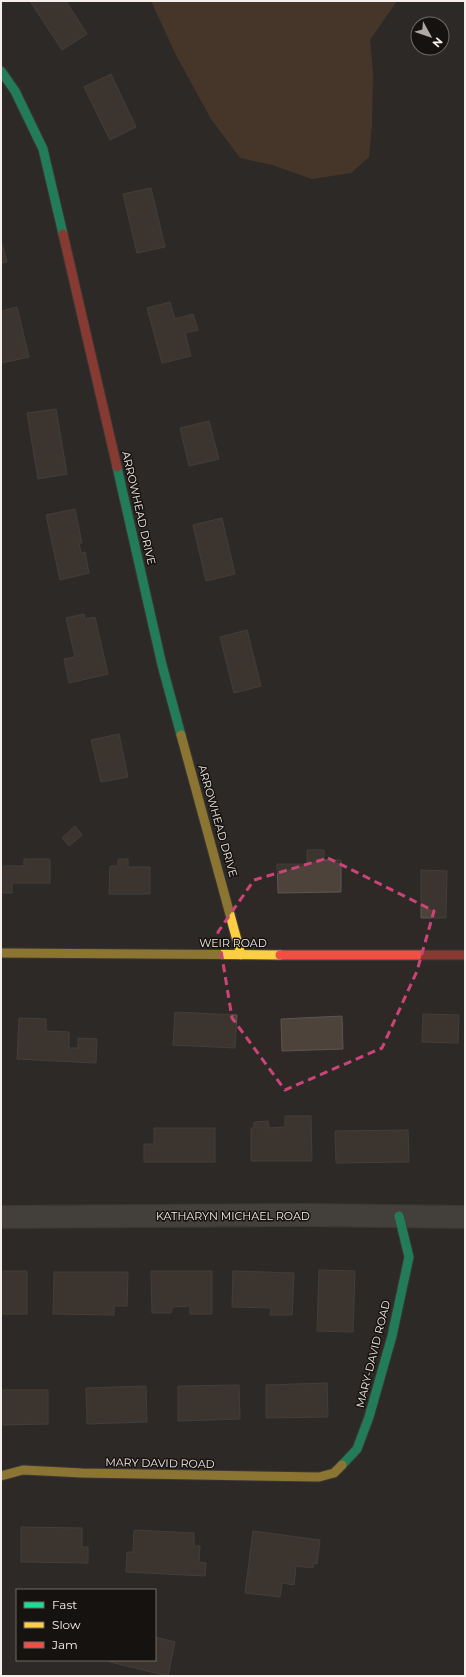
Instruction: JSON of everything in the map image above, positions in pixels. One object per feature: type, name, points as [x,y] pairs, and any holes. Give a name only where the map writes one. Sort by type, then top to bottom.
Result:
[{"type":"street","name":"ARROWHEAD DRIVE","points":[[1,71],[15,91],[43,149],[162,665],[218,866],[241,955]]},
{"type":"street","name":"WEIR ROAD","points":[[1,953],[465,955]]},
{"type":"street","name":"MARY-DAVID ROAD","points":[[319,1477],[334,1473],[345,1464],[357,1450],[369,1417],[392,1336],[409,1257],[399,1216]]},
{"type":"street","name":"KATHARYN MICHAEL ROAD","points":[[1,1217],[465,1217]]},
{"type":"street","name":"MARY DAVID ROAD","points":[[1,1476],[23,1470],[82,1473],[319,1477]]},
{"type":"highlighted area","points":[[328,858],[434,911],[417,971],[382,1048],[285,1090],[232,1018],[218,932],[254,880]]},
{"type":"shaded area","points":[[151,1],[397,1],[370,40],[373,73],[372,124],[369,157],[351,173],[312,179],[272,165],[240,158],[211,119],[176,55]]},
{"type":"building","points":[[30,1],[66,1],[87,34],[62,50]]},
{"type":"building","points":[[111,74],[136,127],[110,140],[84,87]]},
{"type":"building","points":[[151,188],[165,247],[137,253],[123,194]]},
{"type":"building","points":[[1,240],[7,262],[1,263]]},
{"type":"building","points":[[170,302],[175,319],[193,314],[198,330],[185,333],[191,356],[162,363],[147,308]]},
{"type":"building","points":[[17,307],[29,357],[1,363],[1,311]]},
{"type":"building","points":[[56,409],[67,474],[38,479],[27,413]]},
{"type":"building","points":[[209,421],[219,459],[189,466],[180,428]]},
{"type":"building","points":[[75,509],[82,543],[79,543],[81,553],[85,552],[89,573],[60,580],[46,515]]},
{"type":"building","points":[[222,518],[235,574],[206,581],[193,525]]},
{"type":"building","points":[[84,614],[85,619],[95,617],[108,674],[69,683],[64,659],[75,657],[66,618]]},
{"type":"building","points":[[247,630],[261,686],[234,693],[220,637]]},
{"type":"building","points":[[119,734],[128,777],[101,782],[91,740]]},
{"type":"building","points":[[75,826],[82,835],[69,846],[62,838]]},
{"type":"building","points":[[307,850],[324,850],[324,860],[341,860],[341,892],[278,893],[277,864],[307,864]]},
{"type":"building","points":[[24,859],[50,859],[50,883],[12,883],[12,893],[1,893],[1,866],[24,866]]},
{"type":"building","points":[[118,859],[128,859],[128,867],[150,867],[150,894],[109,894],[110,866],[118,866]]},
{"type":"building","points":[[421,870],[447,871],[446,918],[421,918]]},
{"type":"building","points":[[175,1012],[237,1015],[235,1048],[173,1045]]},
{"type":"building","points":[[423,1014],[459,1015],[458,1043],[422,1042]]},
{"type":"building","points":[[342,1016],[343,1049],[282,1051],[281,1019]]},
{"type":"building","points":[[19,1018],[46,1019],[46,1031],[69,1032],[69,1048],[78,1048],[78,1038],[97,1039],[96,1063],[17,1059]]},
{"type":"building","points":[[285,1116],[311,1116],[312,1161],[251,1161],[251,1128],[254,1128],[254,1122],[268,1121],[269,1128],[285,1127]]},
{"type":"building","points":[[154,1128],[215,1128],[215,1162],[144,1162],[144,1144],[154,1144]]},
{"type":"building","points":[[408,1130],[409,1162],[336,1163],[335,1131]]},
{"type":"building","points":[[319,1270],[355,1271],[353,1332],[317,1331]]},
{"type":"building","points":[[1,1271],[27,1271],[27,1314],[1,1314]]},
{"type":"building","points":[[151,1271],[212,1271],[212,1314],[190,1314],[190,1306],[172,1307],[171,1313],[152,1313]]},
{"type":"building","points":[[233,1271],[294,1273],[292,1315],[270,1315],[271,1308],[232,1307]]},
{"type":"building","points":[[54,1272],[128,1272],[127,1306],[114,1306],[114,1315],[53,1314]]},
{"type":"building","points":[[327,1383],[328,1417],[266,1418],[266,1385]]},
{"type":"building","points":[[239,1385],[240,1419],[178,1421],[178,1386]]},
{"type":"building","points":[[146,1386],[147,1422],[87,1424],[86,1388]]},
{"type":"building","points":[[1,1390],[48,1390],[48,1424],[1,1425]]},
{"type":"building","points":[[21,1527],[82,1528],[82,1547],[88,1547],[88,1563],[21,1562]]},
{"type":"building","points":[[134,1530],[194,1533],[194,1546],[200,1546],[199,1562],[206,1563],[205,1576],[126,1572],[127,1552],[133,1552]]},
{"type":"building","points":[[253,1531],[320,1540],[317,1564],[313,1563],[313,1568],[296,1566],[294,1585],[282,1583],[280,1597],[245,1593]]},
{"type":"building","points":[[156,1637],[175,1642],[168,1676],[110,1662],[156,1661]]},
{"type":"traffic: fast","points":[[1,71],[15,91],[43,149],[63,234]]},
{"type":"traffic: fast","points":[[117,467],[162,665],[181,735]]},
{"type":"traffic: fast","points":[[342,1465],[357,1449],[369,1417],[392,1336],[409,1257],[399,1216]]},
{"type":"traffic: slow","points":[[181,735],[241,955]]},
{"type":"traffic: slow","points":[[1,953],[280,955]]},
{"type":"traffic: slow","points":[[1,1476],[23,1470],[82,1473],[319,1477],[334,1473],[342,1465]]},
{"type":"traffic: jam","points":[[63,234],[117,467]]},
{"type":"traffic: jam","points":[[280,955],[465,955]]}]
